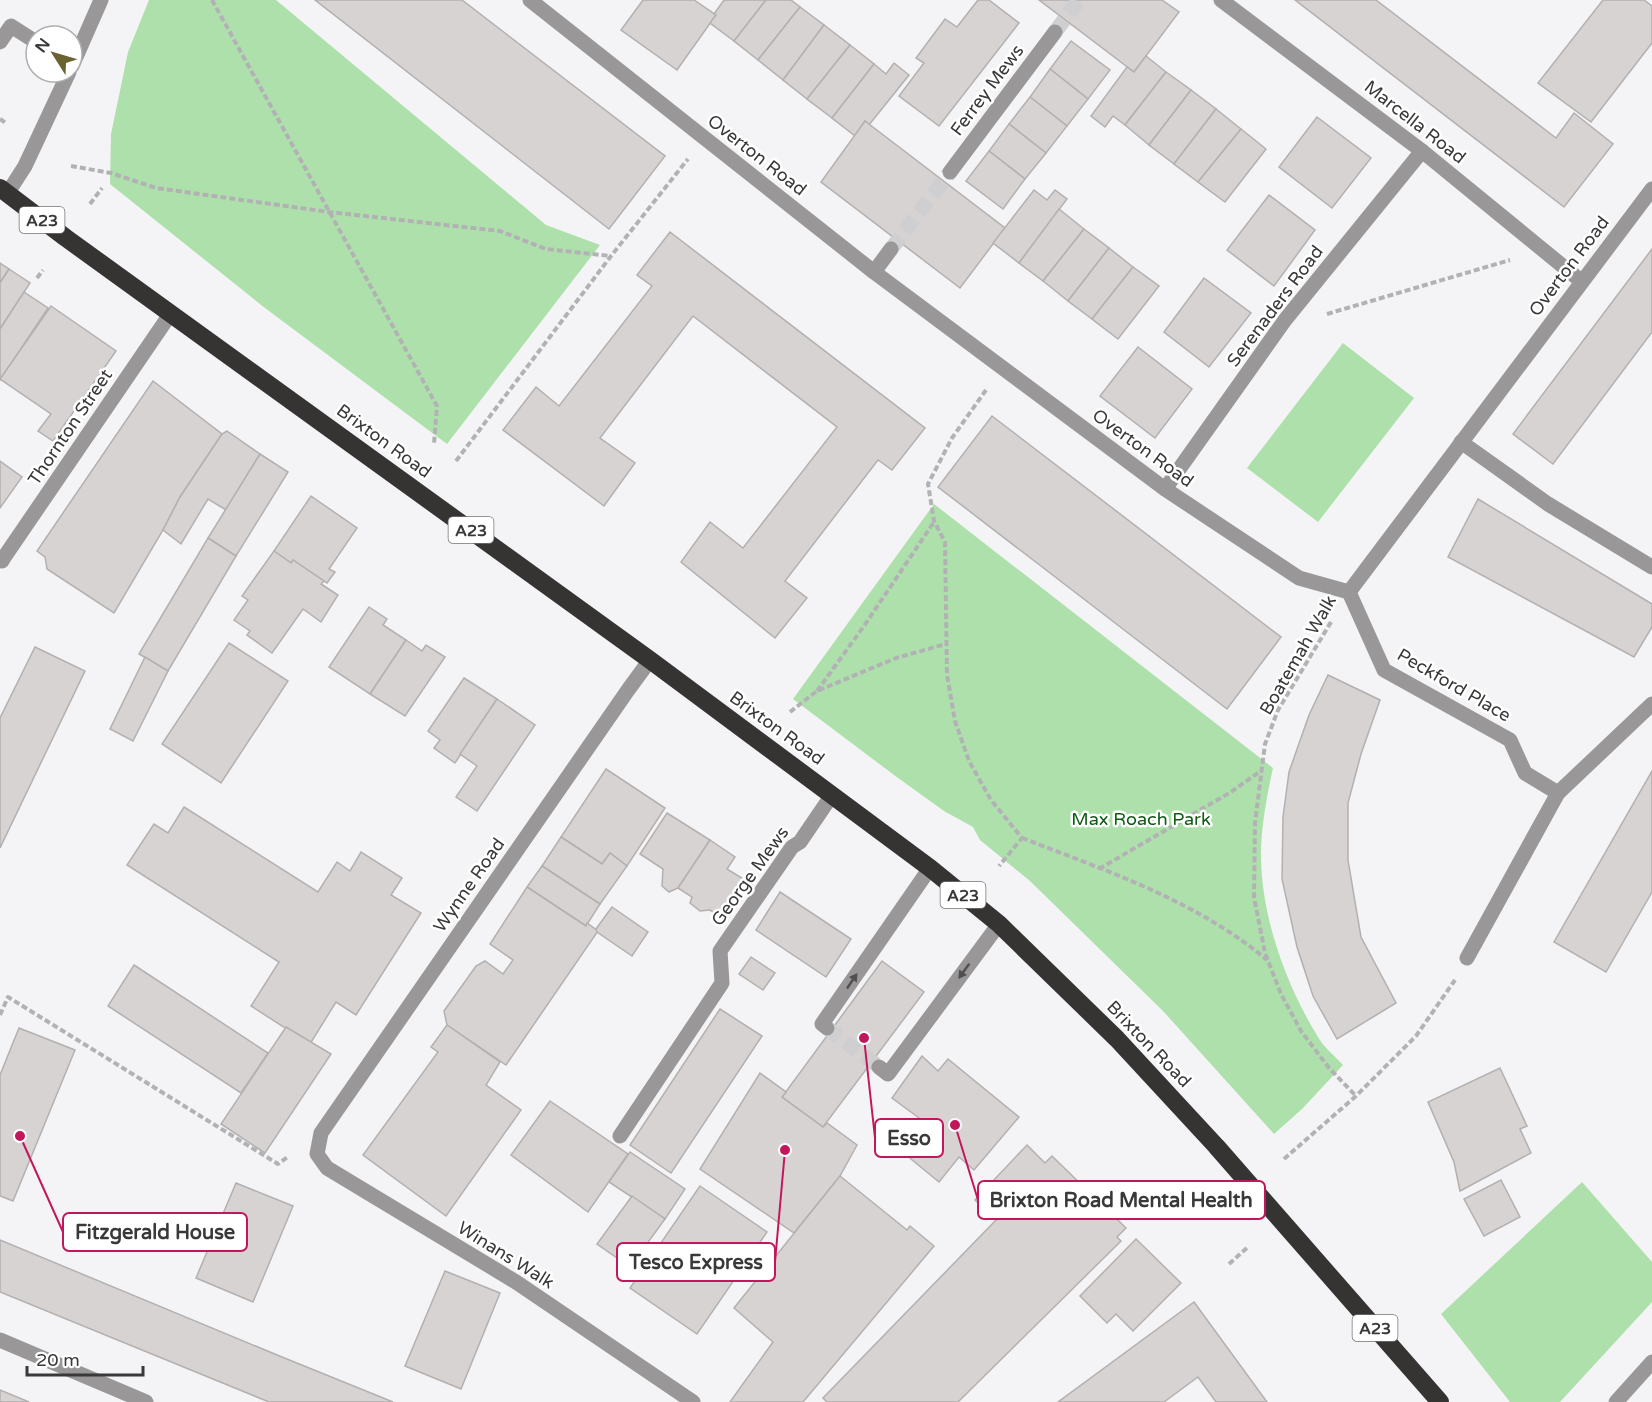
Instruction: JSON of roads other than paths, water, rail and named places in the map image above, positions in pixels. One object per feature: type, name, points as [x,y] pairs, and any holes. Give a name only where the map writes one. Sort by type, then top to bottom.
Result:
[{"type":"highway","name":"Brixton Road","points":[[3,191],[650,660],[930,868],[999,924],[1117,1039],[1216,1146],[1440,1402]]},
{"type":"street","points":[[84,38],[101,0]]},
{"type":"street","name":"Overton Road","points":[[530,0],[874,272],[1165,489],[1299,578],[1349,592],[1652,189]]},
{"type":"street","name":"Marcella Road","points":[[1221,0],[1422,151],[1581,281]]},
{"type":"street","points":[[0,42],[11,26],[24,34]]},
{"type":"street","name":"Ferrey Mews","points":[[950,171],[1055,32]]},
{"type":"street","points":[[3,191],[25,166],[63,84]]},
{"type":"street","name":"Serenaders Road","points":[[1165,489],[1285,320],[1422,151]]},
{"type":"street","points":[[874,272],[891,249]]},
{"type":"street","name":"Thornton Street","points":[[0,559],[2,561],[171,313]]},
{"type":"street","points":[[1461,442],[1548,504],[1652,567]]},
{"type":"street","name":"Peckford Place","points":[[1349,592],[1384,669],[1510,740],[1525,773],[1558,793]]},
{"type":"street","name":"Wynne Road","points":[[321,1133],[650,660]]},
{"type":"street","points":[[1467,958],[1558,793],[1652,704]]},
{"type":"street","name":"George Mews","points":[[620,1136],[722,983],[720,951],[792,847],[800,842],[832,795]]},
{"type":"street","points":[[827,1028],[822,1024],[930,868]]},
{"type":"street","points":[[879,1067],[888,1074],[999,924]]},
{"type":"street","name":"Winans Walk","points":[[321,1133],[317,1154],[327,1168],[516,1282],[693,1402]]},
{"type":"street","points":[[0,1340],[146,1402]]},
{"type":"street","points":[[1616,1402],[1652,1362]]},
{"type":"tunnel","points":[[1055,32],[1079,0]]},
{"type":"tunnel","points":[[891,249],[950,172]]},
{"type":"tunnel","points":[[827,1028],[879,1067]]},
{"type":"place","name":"Esso","points":[[864,1038]]},
{"type":"place","name":"Brixton Road Mental Health","points":[[955,1125]]},
{"type":"place","name":"Fitzgerald House","points":[[20,1136]]},
{"type":"place","name":"Tesco Express","points":[[785,1150]]},
{"type":"park label","name":"Max Roach Park","points":[[1141,819]]}]
